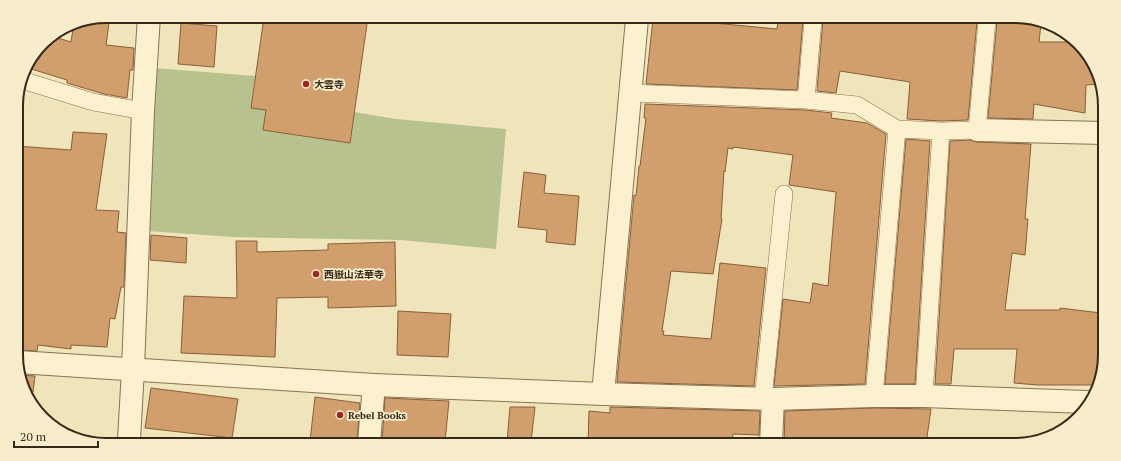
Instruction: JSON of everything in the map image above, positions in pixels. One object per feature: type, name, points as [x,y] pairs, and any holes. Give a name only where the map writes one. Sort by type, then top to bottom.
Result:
[{"type":"street","points":[[129,438],[143,111],[149,23]]},
{"type":"street","points":[[603,394],[638,23]]},
{"type":"street","points":[[977,130],[1098,134]]},
{"type":"street","points":[[24,362],[374,385],[603,394],[768,399],[924,396],[1083,402]]},
{"type":"street","points":[[369,438],[374,385]]},
{"type":"street","points":[[768,399],[771,438]]},
{"type":"lane","points":[[806,100],[813,23]]},
{"type":"lane","points":[[631,93],[806,100],[857,105],[896,129],[941,131],[977,130],[987,23]]},
{"type":"lane","points":[[27,82],[93,102],[143,111]]},
{"type":"lane","points":[[874,396],[896,129]]},
{"type":"lane","points":[[924,396],[941,131]]},
{"type":"lane","points":[[768,399],[784,194]]},
{"type":"green space","points":[[154,68],[255,76],[251,107],[266,110],[264,130],[350,143],[354,112],[396,119],[506,129],[496,249],[401,240],[233,237],[147,231]]},
{"type":"building","points":[[109,23],[106,45],[134,48],[133,70],[130,70],[127,98],[104,94],[67,83],[67,80],[32,69],[40,55],[47,47],[58,38],[71,42],[73,30],[79,27]]},
{"type":"building","points":[[181,23],[217,26],[214,67],[178,64]]},
{"type":"building","name":"大雲寺","points":[[263,23],[367,23],[350,143],[263,130],[266,110],[251,108]]},
{"type":"building","points":[[653,23],[714,23],[777,29],[778,23],[803,23],[797,90],[646,84]]},
{"type":"building","points":[[823,23],[977,23],[968,120],[941,121],[907,119],[910,82],[840,71],[836,93],[817,91]]},
{"type":"building","points":[[997,23],[1015,23],[1041,27],[1039,42],[1067,42],[1084,60],[1092,74],[1095,84],[1086,85],[1085,113],[1034,104],[1033,119],[988,118]]},
{"type":"building","points":[[645,104],[805,110],[832,113],[831,118],[867,123],[886,134],[865,384],[774,386],[783,299],[810,303],[813,283],[828,286],[836,192],[789,185],[793,155],[733,147],[733,149],[728,148],[725,172],[724,171],[722,219],[713,274],[671,271],[662,331],[664,331],[663,335],[711,339],[720,263],[766,268],[754,386],[617,382],[634,195],[636,196],[646,118],[644,118]]},
{"type":"building","points":[[73,132],[107,134],[96,210],[119,211],[117,232],[126,233],[124,287],[121,287],[115,319],[110,318],[107,347],[71,345],[71,349],[38,345],[37,351],[23,350],[23,147],[71,150]]},
{"type":"building","points":[[906,139],[930,141],[915,384],[885,384]]},
{"type":"building","points":[[970,140],[977,142],[1031,144],[1025,219],[1028,219],[1025,255],[1012,253],[1005,310],[1060,310],[1060,308],[1098,313],[1098,360],[1092,385],[1038,385],[1014,383],[1017,349],[954,349],[951,384],[935,384],[950,141]]},
{"type":"building","points":[[524,172],[546,175],[544,193],[579,196],[575,245],[546,242],[547,230],[518,227]]},
{"type":"building","points":[[151,235],[187,238],[186,263],[150,260]]},
{"type":"building","name":"西嶽山法華寺","points":[[236,241],[257,241],[257,252],[328,250],[328,244],[395,242],[396,306],[328,308],[328,297],[277,298],[275,357],[181,353],[184,296],[237,298]]},
{"type":"building","points":[[398,311],[451,314],[448,357],[397,355]]},
{"type":"building","points":[[26,375],[35,376],[33,392],[27,382]]},
{"type":"building","points":[[151,388],[238,399],[232,438],[145,428]]},
{"type":"building","points":[[315,397],[360,403],[357,438],[310,438]]},
{"type":"building","points":[[385,398],[449,401],[445,438],[382,438]]},
{"type":"building","points":[[510,407],[535,407],[531,438],[507,438]]},
{"type":"building","points":[[610,407],[760,411],[759,435],[733,434],[733,438],[588,438],[589,411],[610,413]]},
{"type":"building","points":[[874,408],[931,409],[927,438],[784,438],[785,411]]},
{"type":"place","name":"大雲寺","points":[[306,84]]},
{"type":"place","name":"西嶽山法華寺","points":[[316,274]]},
{"type":"place","name":"Rebel Books","points":[[340,415]]}]
